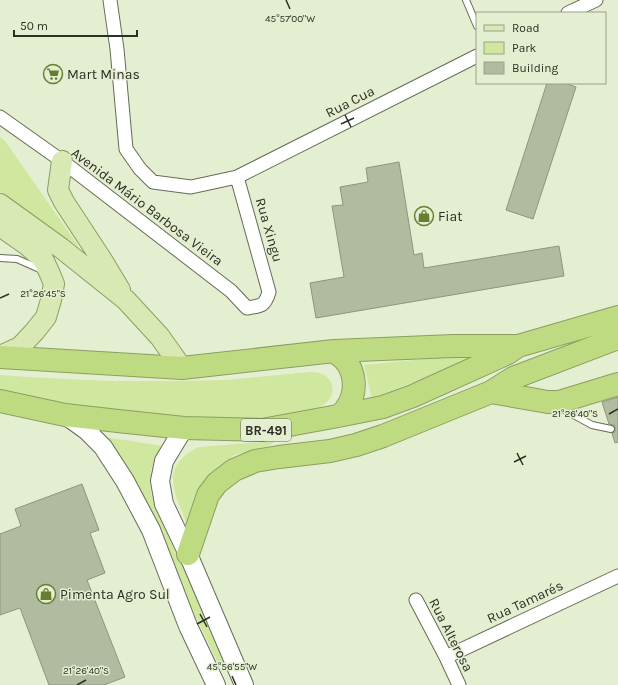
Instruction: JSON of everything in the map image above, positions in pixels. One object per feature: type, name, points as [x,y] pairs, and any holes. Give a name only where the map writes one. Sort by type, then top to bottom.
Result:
[{"type":"highway","name":"BR-491","points":[[0,401],[65,415],[184,428],[262,430],[383,407],[413,396],[501,356],[518,346],[618,317]]},
{"type":"highway","points":[[188,554],[208,495],[217,483],[234,470],[255,461],[356,445],[383,436],[491,392],[513,378],[618,338]]},
{"type":"highway","name":"BR-491","points":[[0,357],[182,368],[334,351],[453,346],[518,346]]},
{"type":"highway","points":[[334,351],[344,359],[351,370],[354,382],[353,396],[347,407],[338,416]]},
{"type":"highway","points":[[491,392],[548,402],[559,402],[618,384]]},
{"type":"highway","points":[[413,396],[440,400],[459,405]]},
{"type":"main road","points":[[62,162],[58,190],[64,202],[126,300]]},
{"type":"main road","points":[[0,204],[61,248],[126,300],[160,337],[182,368]]},
{"type":"main road","points":[[0,226],[27,245],[42,259],[54,284],[46,317],[20,347],[0,357]]},
{"type":"main road","points":[[65,415],[86,430],[103,447],[125,480],[151,530],[188,626],[216,685],[242,680],[188,554],[164,504],[160,481],[164,461],[184,428]]},
{"type":"street","name":"Rua Cua","points":[[110,0],[117,49],[126,148],[140,169],[153,182],[191,187],[237,177],[476,57]]},
{"type":"street","points":[[570,12],[596,0]]},
{"type":"street","name":"Avenida Mário Barbosa Vieira","points":[[0,117],[62,162],[231,291],[247,308],[261,306],[267,300],[269,292]]},
{"type":"street","name":"Rua Xingu","points":[[237,177],[269,292]]},
{"type":"street","name":"Rua Tamarés","points":[[446,657],[618,576]]},
{"type":"street","name":"Rua Alterosa","points":[[416,600],[446,657],[458,685]]},
{"type":"lane","points":[[466,0],[476,24]]},
{"type":"lane","points":[[0,258],[17,259],[50,274]]},
{"type":"lane","points":[[548,402],[592,425],[611,429]]},
{"type":"green space","points":[[0,137],[5,141],[79,247],[0,192]]},
{"type":"green space","points":[[485,353],[372,399],[364,365]]},
{"type":"green space","points":[[311,372],[326,376],[330,381],[332,393],[330,399],[325,404],[317,408],[266,419],[126,419],[0,392],[0,375],[108,381],[176,381],[226,380]]},
{"type":"green space","points":[[105,437],[162,446],[156,455],[151,470],[150,486],[153,502],[185,562],[225,663],[220,663],[217,661],[118,454]]},
{"type":"green space","points":[[276,441],[268,446],[234,455],[212,474],[188,526],[178,503],[173,482],[174,472],[178,463],[186,455],[199,447]]},
{"type":"building","points":[[547,84],[567,84],[576,87],[533,219],[506,210]]},
{"type":"building","points":[[399,162],[414,255],[422,253],[424,268],[559,246],[564,276],[316,318],[310,283],[344,277],[332,206],[343,205],[340,187],[368,182],[366,168]]},
{"type":"building","points":[[618,397],[618,442],[615,443],[612,433],[615,432],[615,428],[614,425],[609,424],[602,402]]},
{"type":"building","name":"Pimenta Agro Sul","points":[[82,484],[99,530],[90,533],[105,573],[87,580],[125,677],[104,685],[49,685],[20,608],[0,615],[0,534],[21,526],[15,509]]},
{"type":"place","name":"Mart Minas","points":[[53,74]]},
{"type":"place","name":"Fiat","points":[[424,216]]},
{"type":"place","name":"Pimenta Agro Sul","points":[[46,594]]}]
